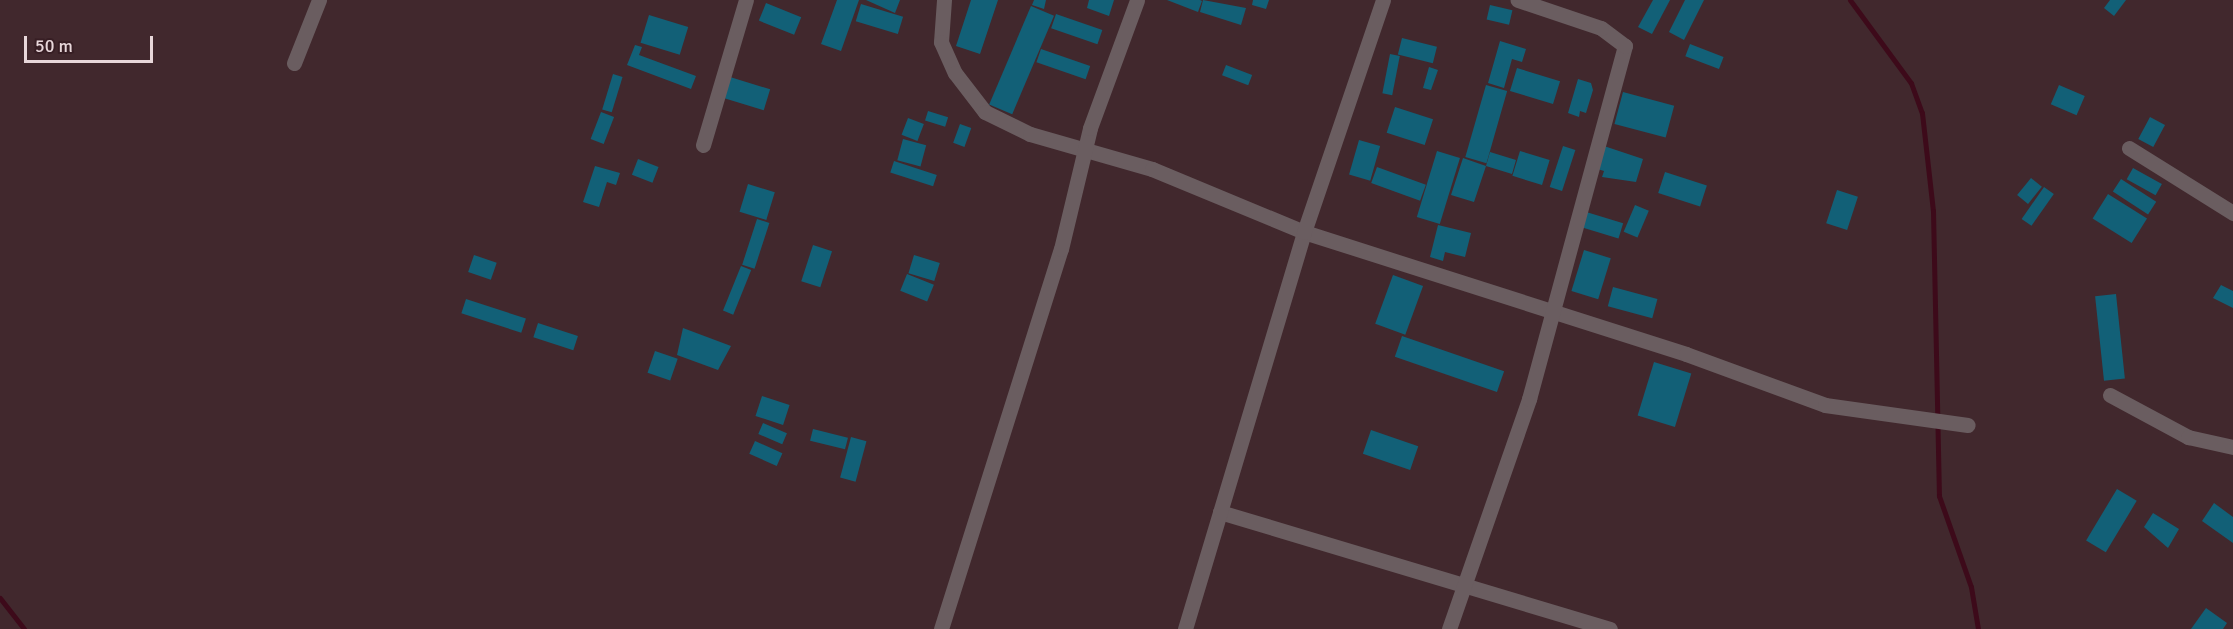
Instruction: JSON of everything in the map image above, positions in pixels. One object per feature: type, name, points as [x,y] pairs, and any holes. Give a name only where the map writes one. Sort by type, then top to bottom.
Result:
[{"type":"street","points":[[294,63],[319,0]]},
{"type":"street","points":[[703,145],[746,0]]},
{"type":"street","points":[[944,0],[941,42],[946,57],[986,112],[1030,134],[1190,183],[1304,232],[1552,311],[1825,405],[1968,425]]},
{"type":"street","points":[[941,629],[1060,249],[1086,151],[1137,0]]},
{"type":"street","points":[[1185,629],[1304,232],[1383,0]]},
{"type":"street","points":[[1449,629],[1529,399],[1624,46],[1601,28],[1518,0]]},
{"type":"street","points":[[2129,148],[2233,213]]},
{"type":"street","points":[[2110,395],[2188,437],[2233,447]]},
{"type":"street","points":[[1220,512],[1466,583],[1610,629]]},
{"type":"building","points":[[837,0],[859,0],[841,51],[821,44]]},
{"type":"building","points":[[866,0],[900,0],[895,13]]},
{"type":"building","points":[[971,0],[998,0],[980,54],[956,46]]},
{"type":"building","points":[[1034,0],[1046,0],[1044,9],[1032,5]]},
{"type":"building","points":[[1089,0],[1114,0],[1109,16],[1087,8]]},
{"type":"building","points":[[1167,0],[1200,0],[1202,1],[1198,12]]},
{"type":"building","points":[[1203,0],[1246,8],[1241,25],[1200,12]]},
{"type":"building","points":[[1253,0],[1269,0],[1266,9],[1252,5]]},
{"type":"building","points":[[1653,0],[1670,0],[1652,34],[1638,27]]},
{"type":"building","points":[[1685,0],[1704,0],[1684,40],[1669,32]]},
{"type":"building","points":[[2110,0],[2126,0],[2114,16],[2104,8]]},
{"type":"building","points":[[766,3],[801,17],[794,35],[759,21]]},
{"type":"building","points":[[861,4],[903,17],[898,34],[856,21]]},
{"type":"building","points":[[1490,5],[1512,10],[1509,25],[1487,20]]},
{"type":"building","points":[[1031,6],[1054,16],[1012,114],[989,104]]},
{"type":"building","points":[[1056,14],[1102,30],[1097,44],[1051,28]]},
{"type":"building","points":[[649,15],[688,27],[680,55],[641,43]]},
{"type":"building","points":[[1402,38],[1437,47],[1433,63],[1398,54]]},
{"type":"building","points":[[1500,41],[1526,49],[1522,62],[1512,59],[1504,88],[1488,83]]},
{"type":"building","points":[[1690,44],[1724,57],[1719,69],[1685,56]]},
{"type":"building","points":[[635,45],[642,47],[639,55],[696,76],[691,89],[627,65]]},
{"type":"building","points":[[1041,49],[1090,66],[1086,79],[1036,62]]},
{"type":"building","points":[[1390,54],[1400,56],[1392,95],[1382,93]]},
{"type":"building","points":[[1226,65],[1252,75],[1248,85],[1222,75]]},
{"type":"building","points":[[1429,67],[1438,70],[1431,90],[1423,88]]},
{"type":"building","points":[[1517,68],[1560,81],[1553,104],[1510,91]]},
{"type":"building","points":[[613,74],[623,77],[612,112],[602,109]]},
{"type":"building","points":[[730,77],[770,89],[764,110],[724,98]]},
{"type":"building","points":[[1578,79],[1591,83],[1593,90],[1586,113],[1580,111],[1579,117],[1568,113]]},
{"type":"building","points":[[1486,85],[1507,91],[1486,163],[1465,157]]},
{"type":"building","points":[[2059,85],[2085,96],[2077,115],[2051,104]]},
{"type":"building","points":[[1623,92],[1674,106],[1666,138],[1614,124]]},
{"type":"building","points":[[1395,107],[1433,119],[1425,145],[1387,133]]},
{"type":"building","points":[[928,111],[948,117],[945,127],[925,121]]},
{"type":"building","points":[[601,112],[614,117],[604,144],[591,139]]},
{"type":"building","points":[[2150,117],[2165,125],[2153,147],[2138,139]]},
{"type":"building","points":[[908,118],[924,124],[917,141],[902,135]]},
{"type":"building","points":[[960,124],[971,128],[964,147],[953,143]]},
{"type":"building","points":[[903,139],[926,145],[920,166],[897,160]]},
{"type":"building","points":[[1359,140],[1380,146],[1370,181],[1349,175]]},
{"type":"building","points":[[1601,145],[1643,159],[1636,182],[1602,177],[1604,171],[1594,168]]},
{"type":"building","points":[[1563,146],[1575,150],[1562,191],[1550,187]]},
{"type":"building","points":[[1437,151],[1460,158],[1440,224],[1417,217]]},
{"type":"building","points":[[1520,151],[1550,160],[1542,185],[1512,176]]},
{"type":"building","points":[[1490,152],[1516,160],[1512,174],[1486,166]]},
{"type":"building","points":[[1463,158],[1486,166],[1474,202],[1451,195]]},
{"type":"building","points":[[638,159],[659,167],[652,183],[632,175]]},
{"type":"building","points":[[894,161],[937,175],[933,186],[890,172]]},
{"type":"building","points":[[595,166],[620,173],[616,185],[607,182],[599,207],[583,202]]},
{"type":"building","points":[[1377,167],[1426,185],[1420,201],[1371,183]]},
{"type":"building","points":[[2133,168],[2162,184],[2156,195],[2127,179]]},
{"type":"building","points":[[1665,172],[1707,186],[1700,207],[1658,193]]},
{"type":"building","points":[[2031,178],[2042,187],[2028,204],[2017,195]]},
{"type":"building","points":[[2121,179],[2156,202],[2148,214],[2113,192]]},
{"type":"building","points":[[748,184],[775,192],[766,220],[740,212]]},
{"type":"building","points":[[2044,187],[2054,194],[2031,226],[2022,219]]},
{"type":"building","points":[[1837,190],[1858,197],[1847,230],[1826,223]]},
{"type":"building","points":[[2108,194],[2147,218],[2132,243],[2093,219]]},
{"type":"building","points":[[1635,205],[1649,211],[1637,238],[1624,232]]},
{"type":"building","points":[[1583,211],[1623,223],[1618,239],[1578,226]]},
{"type":"building","points":[[757,219],[769,223],[755,269],[742,265]]},
{"type":"building","points":[[1438,225],[1471,233],[1465,257],[1445,252],[1443,261],[1430,257]]},
{"type":"building","points":[[813,245],[832,251],[820,287],[801,281]]},
{"type":"building","points":[[1584,250],[1611,258],[1598,299],[1571,291]]},
{"type":"building","points":[[474,255],[497,263],[491,280],[468,272]]},
{"type":"building","points":[[914,255],[940,263],[934,281],[908,273]]},
{"type":"building","points":[[741,266],[751,270],[733,315],[723,311]]},
{"type":"building","points":[[907,274],[934,285],[927,302],[900,291]]},
{"type":"building","points":[[1393,275],[1423,286],[1405,335],[1375,324]]},
{"type":"building","points":[[2221,285],[2233,291],[2233,308],[2213,298]]},
{"type":"building","points":[[1613,287],[1657,299],[1652,318],[1608,306]]},
{"type":"building","points":[[2116,294],[2125,379],[2104,381],[2095,296]]},
{"type":"building","points":[[466,299],[526,318],[521,333],[461,313]]},
{"type":"building","points":[[538,323],[578,336],[573,350],[533,337]]},
{"type":"building","points":[[683,328],[731,346],[718,370],[677,355]]},
{"type":"building","points":[[1402,336],[1504,371],[1497,392],[1395,357]]},
{"type":"building","points":[[655,351],[678,359],[670,381],[648,373]]},
{"type":"building","points":[[1654,362],[1691,373],[1675,427],[1638,416]]},
{"type":"building","points":[[762,396],[790,405],[783,425],[756,416]]},
{"type":"building","points":[[763,423],[787,433],[782,444],[758,434]]},
{"type":"building","points":[[813,429],[848,438],[845,449],[810,441]]},
{"type":"building","points":[[1371,430],[1418,446],[1410,470],[1363,454]]},
{"type":"building","points":[[851,437],[866,441],[856,482],[840,478]]},
{"type":"building","points":[[755,441],[782,453],[777,466],[749,454]]},
{"type":"building","points":[[2117,489],[2137,501],[2106,552],[2086,540]]},
{"type":"building","points":[[2214,503],[2233,517],[2233,543],[2202,521]]},
{"type":"building","points":[[2153,513],[2179,529],[2168,548],[2144,527]]},
{"type":"building","points":[[2206,608],[2227,623],[2223,629],[2191,629]]},
{"type":"waterway","points":[[1850,0],[1911,83],[1922,113],[1933,211],[1939,496],[1971,587],[1978,629]]},
{"type":"waterway","points":[[0,598],[24,629]]}]
